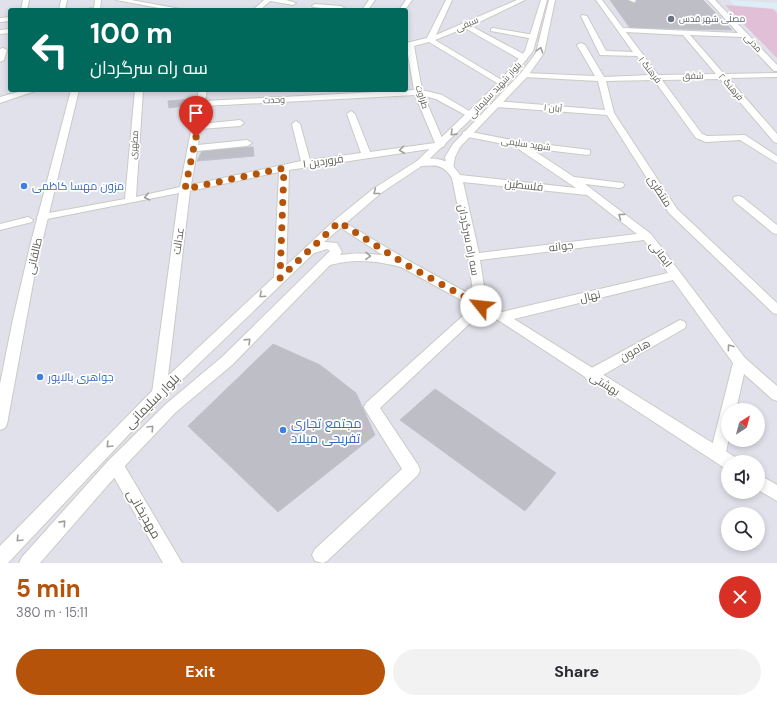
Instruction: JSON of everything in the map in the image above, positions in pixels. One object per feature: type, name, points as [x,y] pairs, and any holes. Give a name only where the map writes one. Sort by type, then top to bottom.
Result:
[{"type":"street","points":[[118,0],[170,8]]},
{"type":"street","points":[[254,0],[293,2]]},
{"type":"street","points":[[334,0],[345,1],[341,8]]},
{"type":"street","points":[[449,0],[430,40],[502,84]]},
{"type":"street","name":"سیفی","points":[[408,49],[522,0]]},
{"type":"street","name":"بلوار شهید سلیمانی","points":[[420,163],[472,115],[502,84],[524,58],[529,51],[534,37],[544,0]]},
{"type":"street","name":"بلوار شهید سلیمانی","points":[[450,167],[450,157],[456,146],[524,75],[540,53],[552,0]]},
{"type":"street","name":"فرهنگ ۱","points":[[599,0],[702,138],[742,137],[777,160]]},
{"type":"street","name":"مدنی","points":[[711,0],[777,69]]},
{"type":"street","points":[[259,8],[269,1]]},
{"type":"street","points":[[315,6],[332,8]]},
{"type":"street","points":[[584,16],[603,53],[638,54]]},
{"type":"street","points":[[464,25],[524,58]]},
{"type":"street","points":[[493,30],[534,37]]},
{"type":"street","points":[[622,30],[745,35]]},
{"type":"street","name":"فرهنگ ۲","points":[[685,33],[777,140]]},
{"type":"street","name":"منتظری","points":[[581,45],[601,79],[610,113],[674,212],[777,310]]},
{"type":"street","points":[[0,60],[4,49]]},
{"type":"street","name":"طراوت","points":[[408,49],[410,63],[418,92],[440,145]]},
{"type":"street","name":"شفق","points":[[524,75],[601,79],[720,75],[777,75]]},
{"type":"street","points":[[0,100],[27,92]]},
{"type":"street","name":"طالقانی","points":[[0,424],[12,352],[42,217],[65,137],[75,92]]},
{"type":"street","name":"مطهری","points":[[130,201],[139,92]]},
{"type":"street","name":"عدالت","points":[[159,393],[185,189],[194,148],[202,92]]},
{"type":"street","name":"وحدت","points":[[201,104],[418,92],[439,97],[472,115]]},
{"type":"street","name":"آبان ۱","points":[[496,104],[610,113]]},
{"type":"street","points":[[351,114],[367,155]]},
{"type":"street","points":[[197,127],[240,123]]},
{"type":"street","points":[[296,124],[306,163]]},
{"type":"street","name":"شهید سلیمی","points":[[466,134],[517,144],[587,152]]},
{"type":"street","points":[[194,148],[247,142]]},
{"type":"street","name":"ایمانی","points":[[517,144],[591,192],[647,236],[678,275],[740,362],[777,395]]},
{"type":"street","name":"فروردین ۱","points":[[42,217],[130,201],[306,163],[440,145]]},
{"type":"street","points":[[311,250],[339,222],[378,191],[420,163],[434,161],[450,167]]},
{"type":"street","name":"سه راه سرگردان","points":[[450,167],[457,178],[474,257],[481,306]]},
{"type":"street","points":[[280,278],[284,168]]},
{"type":"street","name":"فلسطین","points":[[457,178],[591,192]]},
{"type":"street","points":[[570,179],[619,185]]},
{"type":"street","points":[[738,199],[777,231]]},
{"type":"street","points":[[0,227],[28,220]]},
{"type":"street","points":[[321,555],[412,470],[371,407],[481,306],[405,264],[339,222]]},
{"type":"street","name":"جوانه","points":[[474,257],[647,236]]},
{"type":"street","points":[[311,250],[327,245],[333,246],[336,252],[330,261]]},
{"type":"street","name":"بلوار سلیمانی","points":[[0,559],[159,393],[311,250]]},
{"type":"street","points":[[330,261],[343,257],[365,255],[383,257],[405,264]]},
{"type":"street","name":"بلوار سلیمانی","points":[[28,563],[115,465],[171,408],[227,361],[330,261]]},
{"type":"street","name":"نهال","points":[[502,317],[678,275]]},
{"type":"street","name":"بهشتی","points":[[481,306],[502,317],[721,457]]},
{"type":"street","name":"هامون","points":[[591,374],[680,325]]},
{"type":"street","points":[[730,403],[740,362]]},
{"type":"street","name":"مهدیخانی","points":[[115,465],[173,563]]},
{"type":"street","points":[[765,486],[777,494]]},
{"type":"shaded area","points":[[730,0],[777,3],[777,9],[734,5]]},
{"type":"shaded area","points":[[725,5],[773,9],[777,13],[777,58]]},
{"type":"building","name":"مصلّی شهر قدس","points":[[610,0],[703,0],[732,30],[630,28]]},
{"type":"building","points":[[192,99],[190,105],[169,108],[168,101]]},
{"type":"building","points":[[253,147],[254,156],[197,161],[203,149]]},
{"type":"building","name":"مجتمع تجاری تفریحی میلاد","points":[[273,344],[320,365],[356,393],[375,435],[278,512],[188,426]]},
{"type":"building","points":[[435,389],[556,473],[525,511],[400,420]]},
{"type":"place","name":"مصلّی شهر قدس","points":[[671,19]]},
{"type":"place","name":"مزون مهسا کاظمی","points":[[24,186]]},
{"type":"place","name":"جواهری بالاپور","points":[[40,377]]},
{"type":"place","name":"مجتمع تجاری تفریحی میلاد","points":[[283,430]]},
{"type":"route","points":[[196,137],[185,189],[284,168],[280,278],[339,222],[405,264],[481,306]]}]
